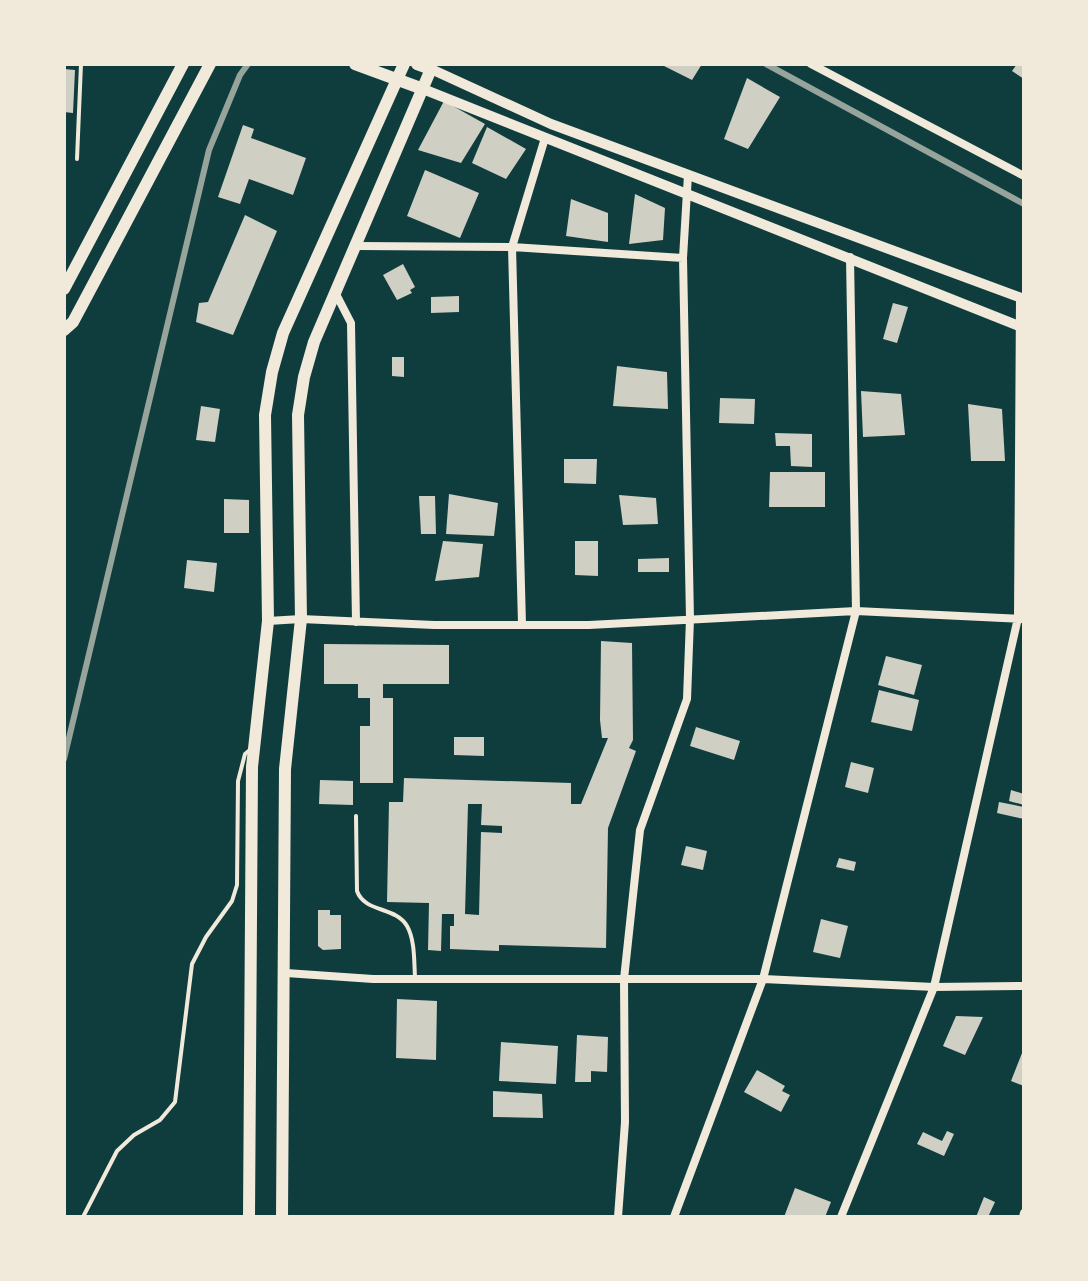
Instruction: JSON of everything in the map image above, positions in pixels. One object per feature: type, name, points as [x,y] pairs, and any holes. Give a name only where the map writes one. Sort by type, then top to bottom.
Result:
[{"type":"main road","points":[[64,289],[183,64]]},
{"type":"main road","points":[[64,330],[73,322],[210,64]]},
{"type":"main road","points":[[355,64],[423,89]]},
{"type":"main road","points":[[246,1214],[253,749],[268,621],[265,415],[283,333],[404,64]]},
{"type":"main road","points":[[282,1217],[285,769],[303,575],[298,415],[314,342],[431,69],[417,64]]},
{"type":"main road","points":[[153,120],[175,131]]},
{"type":"main road","points":[[93,235],[114,245]]},
{"type":"street","points":[[811,64],[1024,176]]},
{"type":"street","points":[[431,69],[551,124],[1022,298],[1021,619],[934,987],[841,1217]]},
{"type":"street","points":[[423,89],[1021,326]]},
{"type":"street","points":[[522,624],[512,247],[545,138]]},
{"type":"street","points":[[618,1217],[625,1122],[624,979],[640,830],[687,699],[690,619],[683,258],[688,175]]},
{"type":"street","points":[[357,246],[512,247],[683,258]]},
{"type":"street","points":[[674,1217],[763,979],[856,611],[850,257]]},
{"type":"street","points":[[336,294],[351,323],[356,622]]},
{"type":"street","points":[[268,621],[301,619],[434,625],[589,625],[856,611],[1021,619]]},
{"type":"street","points":[[286,973],[373,979],[763,979],[934,987],[1024,986]]},
{"type":"lane","points":[[77,159],[81,64]]},
{"type":"lane","points":[[83,1217],[117,1151],[134,1135],[167,1115],[175,1102],[192,964],[206,937],[232,901],[237,885],[238,781],[245,754],[253,749]]},
{"type":"lane","points":[[356,816],[357,891],[360,900],[393,914],[405,923],[411,935],[415,979]]},
{"type":"building","points":[[660,64],[702,64],[692,80]]},
{"type":"building","points":[[1017,64],[1024,64],[1024,79],[1012,71]]},
{"type":"building","points":[[64,69],[75,70],[73,113],[64,112]]},
{"type":"building","points":[[747,78],[780,97],[748,149],[724,139]]},
{"type":"building","points":[[444,101],[485,124],[461,163],[418,150]]},
{"type":"building","points":[[243,125],[254,129],[251,138],[306,158],[293,195],[249,179],[240,204],[218,197]]},
{"type":"building","points":[[487,127],[526,149],[506,179],[472,163]]},
{"type":"building","points":[[425,170],[479,193],[460,238],[407,216]]},
{"type":"building","points":[[635,194],[665,208],[663,240],[629,244]]},
{"type":"building","points":[[571,199],[608,213],[608,242],[566,236]]},
{"type":"building","points":[[245,215],[277,231],[233,335],[196,322],[199,303],[208,302]]},
{"type":"building","points":[[403,264],[415,287],[410,290],[412,293],[397,300],[383,275]]},
{"type":"building","points":[[459,296],[459,312],[431,313],[431,297]]},
{"type":"building","points":[[893,303],[908,307],[897,343],[883,339]]},
{"type":"building","points":[[392,357],[404,357],[404,377],[392,376]]},
{"type":"building","points":[[617,366],[667,372],[668,409],[613,406]]},
{"type":"building","points":[[861,391],[901,394],[905,435],[863,437]]},
{"type":"building","points":[[720,398],[755,399],[754,424],[719,423]]},
{"type":"building","points":[[968,404],[1002,409],[1005,461],[971,461]]},
{"type":"building","points":[[201,406],[220,409],[215,442],[196,440]]},
{"type":"building","points":[[775,433],[812,434],[812,467],[791,466],[790,446],[776,446]]},
{"type":"building","points":[[564,459],[597,459],[596,484],[564,483]]},
{"type":"building","points":[[770,472],[825,472],[825,507],[769,507]]},
{"type":"building","points":[[449,494],[498,503],[494,536],[446,534]]},
{"type":"building","points":[[619,495],[656,498],[658,524],[623,525]]},
{"type":"building","points":[[419,496],[435,496],[436,534],[421,534]]},
{"type":"building","points":[[224,499],[249,500],[249,533],[224,533]]},
{"type":"building","points":[[443,541],[483,544],[479,577],[435,581]]},
{"type":"building","points":[[575,541],[598,541],[598,576],[575,575]]},
{"type":"building","points":[[669,558],[669,572],[638,572],[638,559]]},
{"type":"building","points":[[187,560],[217,563],[214,592],[184,588]]},
{"type":"building","points":[[601,641],[632,643],[633,740],[629,748],[636,751],[608,828],[606,948],[499,945],[499,951],[450,949],[450,926],[454,926],[454,914],[442,914],[441,951],[428,950],[429,903],[387,902],[389,802],[403,802],[404,778],[571,783],[571,804],[581,804],[608,738],[602,738]],"holes":[[[468,804],[482,804],[481,825],[502,826],[502,833],[481,832],[479,915],[465,914]]]},
{"type":"building","points":[[324,644],[449,645],[449,684],[383,684],[383,698],[393,698],[393,783],[360,783],[360,726],[370,726],[370,698],[358,698],[358,684],[324,684]]},
{"type":"building","points":[[886,656],[922,665],[914,695],[878,685]]},
{"type":"building","points":[[879,690],[919,700],[912,731],[871,722]]},
{"type":"building","points":[[696,727],[740,741],[734,760],[690,746]]},
{"type":"building","points":[[454,737],[484,737],[484,756],[454,755]]},
{"type":"building","points":[[851,762],[874,768],[868,793],[845,787]]},
{"type":"building","points":[[320,780],[353,781],[353,805],[319,804]]},
{"type":"building","points":[[1011,790],[1024,794],[1024,805],[1009,801]]},
{"type":"building","points":[[999,802],[1024,807],[1024,819],[997,813]]},
{"type":"building","points":[[686,846],[707,851],[703,870],[681,865]]},
{"type":"building","points":[[839,858],[856,862],[854,871],[836,867]]},
{"type":"building","points":[[318,910],[330,910],[330,915],[341,915],[341,949],[323,950],[318,946]]},
{"type":"building","points":[[821,919],[848,926],[840,958],[813,952]]},
{"type":"building","points":[[397,999],[437,1001],[436,1060],[396,1058]]},
{"type":"building","points":[[956,1016],[983,1017],[965,1055],[943,1046]]},
{"type":"building","points":[[577,1035],[608,1037],[607,1072],[591,1071],[591,1082],[575,1082]]},
{"type":"building","points":[[501,1042],[558,1046],[556,1084],[499,1081]]},
{"type":"building","points":[[1024,1048],[1024,1086],[1011,1081]]},
{"type":"building","points":[[757,1070],[785,1086],[782,1091],[790,1095],[781,1112],[744,1092]]},
{"type":"building","points":[[493,1091],[542,1094],[543,1118],[493,1117]]},
{"type":"building","points":[[947,1131],[954,1134],[944,1156],[917,1144],[923,1132],[942,1141]]},
{"type":"building","points":[[795,1188],[831,1202],[825,1217],[784,1217]]},
{"type":"building","points":[[984,1197],[995,1202],[988,1217],[976,1217]]},
{"type":"railway","points":[[64,759],[209,150],[240,75],[248,64]]},
{"type":"railway","points":[[766,64],[1024,204]]}]
